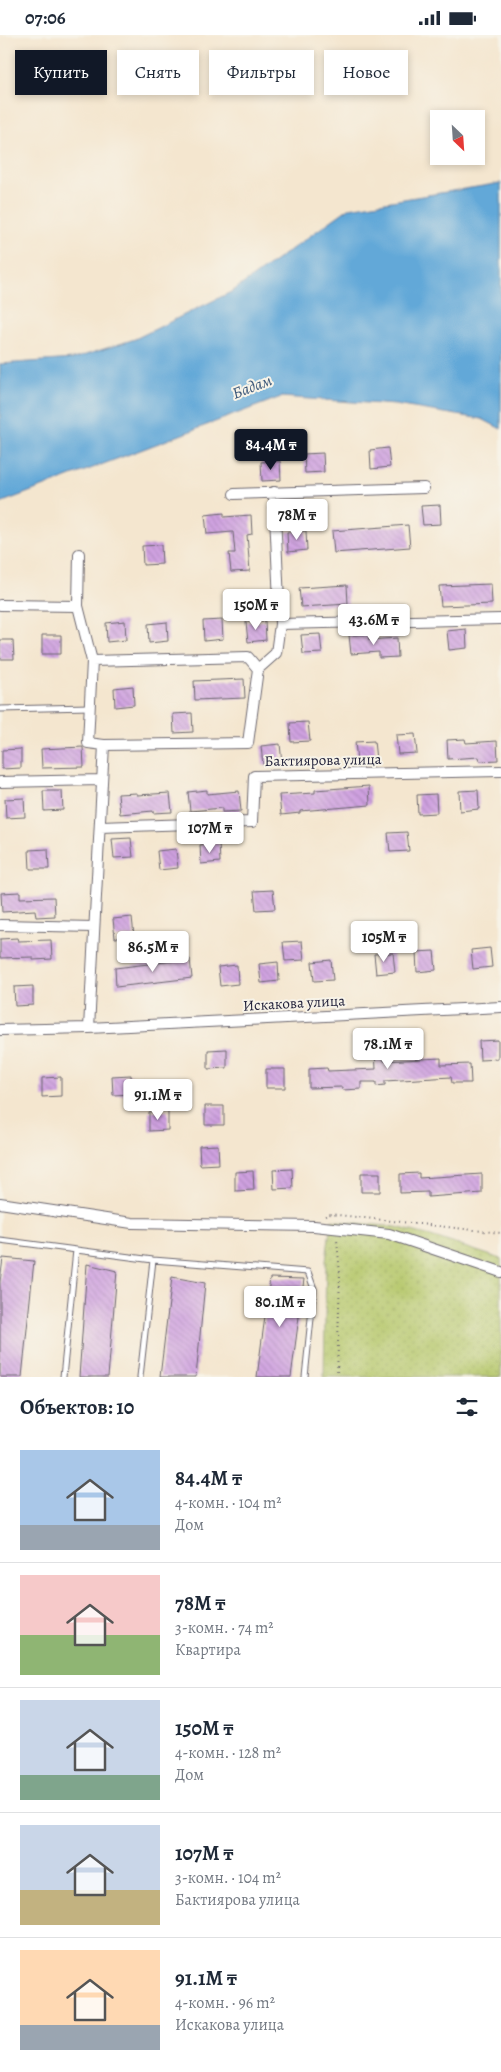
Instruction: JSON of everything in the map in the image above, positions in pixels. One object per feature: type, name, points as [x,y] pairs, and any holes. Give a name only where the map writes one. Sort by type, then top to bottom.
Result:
[{"type":"street","points":[[234,493],[424,488]]},
{"type":"street","points":[[79,554],[78,606],[92,661],[88,743],[104,745],[248,743],[258,669],[276,653],[280,624],[274,492]]},
{"type":"street","points":[[0,605],[78,606]]},
{"type":"street","points":[[280,624],[501,619]]},
{"type":"street","points":[[92,661],[248,657],[258,669]]},
{"type":"street","points":[[89,1028],[104,745]]},
{"type":"street","name":"Бактиярова улица","points":[[100,827],[252,822],[254,776],[501,771]]},
{"type":"street","points":[[0,782],[102,780]]},
{"type":"street","points":[[0,925],[94,927]]},
{"type":"street","name":"Искакова улица","points":[[0,1030],[89,1028],[501,1007]]},
{"type":"street","points":[[0,1203],[132,1223],[314,1226],[390,1234],[501,1272]]},
{"type":"lane","points":[[0,709],[90,707]]},
{"type":"lane","points":[[0,1240],[153,1260],[308,1272],[314,1289],[305,1377]]},
{"type":"lane","points":[[63,1377],[76,1250]]},
{"type":"lane","points":[[140,1377],[153,1260]]},
{"type":"path","points":[[314,1226],[329,1213],[501,1233]]},
{"type":"path","points":[[336,1229],[340,1274],[337,1377]]},
{"type":"green space","points":[[331,1220],[396,1227],[431,1236],[501,1259],[501,1377],[324,1377],[326,1261]]},
{"type":"water","name":"Бадам","points":[[501,183],[501,429],[482,419],[395,405],[281,397],[0,503],[0,364],[73,359],[135,339],[233,291],[349,208]]},
{"type":"building","points":[[388,448],[390,467],[371,469],[370,450]]},
{"type":"building","points":[[323,453],[324,472],[305,473],[304,454]]},
{"type":"building","points":[[280,461],[281,480],[262,481],[261,462]]},
{"type":"building","points":[[440,505],[441,524],[423,525],[421,506]]},
{"type":"building","points":[[224,513],[224,517],[251,515],[252,534],[247,535],[250,571],[231,572],[229,553],[235,553],[233,532],[207,534],[205,515]]},
{"type":"building","points":[[408,525],[410,547],[334,553],[332,531]]},
{"type":"building","points":[[306,531],[307,550],[288,552],[287,532]]},
{"type":"building","points":[[161,545],[162,564],[143,565],[142,546]]},
{"type":"building","points":[[491,584],[492,604],[441,606],[439,586]]},
{"type":"building","points":[[347,585],[348,604],[301,607],[299,588]]},
{"type":"building","points":[[222,620],[223,639],[204,641],[203,621]]},
{"type":"building","points":[[125,621],[126,640],[107,642],[106,623]]},
{"type":"building","points":[[265,621],[266,640],[248,642],[246,622]]},
{"type":"building","points":[[167,622],[168,641],[149,643],[148,624]]},
{"type":"building","points":[[466,629],[467,648],[449,650],[447,631]]},
{"type":"building","points":[[320,634],[322,653],[303,654],[301,635]]},
{"type":"building","points":[[368,634],[369,640],[397,638],[398,657],[379,658],[379,652],[351,654],[349,635]]},
{"type":"building","points":[[42,635],[61,635],[61,654],[42,654]]},
{"type":"building","points":[[0,640],[13,640],[14,659],[0,659]]},
{"type":"building","points":[[244,679],[245,698],[195,700],[194,681]]},
{"type":"building","points":[[133,686],[134,705],[115,707],[114,688]]},
{"type":"building","points":[[192,713],[193,732],[174,733],[173,714]]},
{"type":"building","points":[[308,722],[310,741],[291,742],[290,723]]},
{"type":"building","points":[[415,734],[417,753],[398,754],[396,735]]},
{"type":"building","points":[[465,739],[466,743],[497,741],[498,760],[480,761],[479,757],[448,759],[447,740]]},
{"type":"building","points":[[374,741],[376,760],[357,761],[355,742]]},
{"type":"building","points":[[280,744],[282,763],[263,765],[261,746]]},
{"type":"building","points":[[83,747],[84,767],[42,768],[41,749]]},
{"type":"building","points":[[21,749],[21,768],[2,769],[2,750]]},
{"type":"building","points":[[369,786],[370,805],[300,811],[300,813],[281,815],[279,795],[315,793],[315,790]]},
{"type":"building","points":[[207,790],[207,794],[239,791],[241,811],[222,812],[222,808],[190,811],[188,792]]},
{"type":"building","points":[[478,790],[479,809],[460,811],[459,791]]},
{"type":"building","points":[[43,791],[62,791],[63,810],[44,811]]},
{"type":"building","points":[[137,793],[137,795],[170,793],[172,812],[153,813],[153,811],[120,814],[118,794]]},
{"type":"building","points":[[436,794],[437,813],[418,814],[417,795]]},
{"type":"building","points":[[24,798],[25,817],[6,818],[5,799]]},
{"type":"building","points":[[407,832],[409,851],[390,852],[388,833]]},
{"type":"building","points":[[131,838],[133,857],[114,858],[112,839]]},
{"type":"building","points":[[219,843],[220,862],[201,864],[200,845]]},
{"type":"building","points":[[48,849],[49,869],[30,869],[29,850]]},
{"type":"building","points":[[176,849],[178,868],[159,870],[157,851]]},
{"type":"building","points":[[273,890],[275,909],[256,910],[254,891]]},
{"type":"building","points":[[20,892],[20,898],[54,897],[55,916],[36,917],[35,910],[2,912],[1,893]]},
{"type":"building","points":[[132,917],[134,936],[115,938],[113,919]]},
{"type":"building","points":[[17,938],[18,941],[51,940],[52,959],[33,960],[33,957],[0,958],[0,939]]},
{"type":"building","points":[[302,941],[304,960],[285,961],[283,942]]},
{"type":"building","points":[[490,948],[492,967],[473,969],[471,950]]},
{"type":"building","points":[[434,951],[436,970],[417,972],[416,952]]},
{"type":"building","points":[[393,953],[395,972],[376,974],[374,954]]},
{"type":"building","points":[[190,959],[192,978],[116,987],[115,968]]},
{"type":"building","points":[[331,960],[333,980],[314,981],[312,962]]},
{"type":"building","points":[[278,962],[279,981],[261,983],[259,964]]},
{"type":"building","points":[[237,965],[238,984],[220,986],[218,967]]},
{"type":"building","points":[[33,986],[33,1005],[15,1006],[14,987]]},
{"type":"building","points":[[383,1031],[384,1061],[441,1058],[441,1065],[470,1064],[471,1083],[452,1083],[451,1077],[385,1081],[385,1085],[376,1086],[376,1082],[361,1082],[361,1089],[342,1090],[342,1087],[309,1088],[309,1069],[327,1068],[328,1071],[376,1069],[375,1051],[365,1051],[364,1032]]},
{"type":"building","points":[[498,1040],[498,1059],[480,1060],[479,1041]]},
{"type":"building","points":[[227,1049],[227,1068],[208,1069],[208,1050]]},
{"type":"building","points":[[266,1069],[285,1069],[285,1088],[266,1088]]},
{"type":"building","points":[[131,1075],[132,1094],[113,1095],[112,1076]]},
{"type":"building","points":[[61,1077],[61,1096],[42,1097],[42,1078]]},
{"type":"building","points":[[205,1106],[224,1106],[224,1125],[205,1125]]},
{"type":"building","points":[[168,1111],[168,1130],[149,1131],[149,1112]]},
{"type":"building","points":[[218,1145],[219,1164],[200,1165],[199,1146]]},
{"type":"building","points":[[292,1169],[293,1188],[274,1189],[273,1170]]},
{"type":"building","points":[[253,1171],[254,1190],[235,1191],[235,1172]]},
{"type":"building","points":[[361,1173],[380,1173],[380,1192],[361,1192]]},
{"type":"building","points":[[419,1173],[419,1178],[482,1174],[482,1193],[428,1197],[428,1192],[400,1193],[400,1174]]},
{"type":"building","points":[[3,1258],[34,1261],[22,1377],[0,1377],[0,1282]]},
{"type":"building","points":[[87,1264],[117,1271],[108,1377],[79,1377]]},
{"type":"building","points":[[172,1277],[205,1283],[196,1377],[160,1377]]},
{"type":"building","points":[[270,1278],[304,1279],[291,1377],[257,1377]]}]
